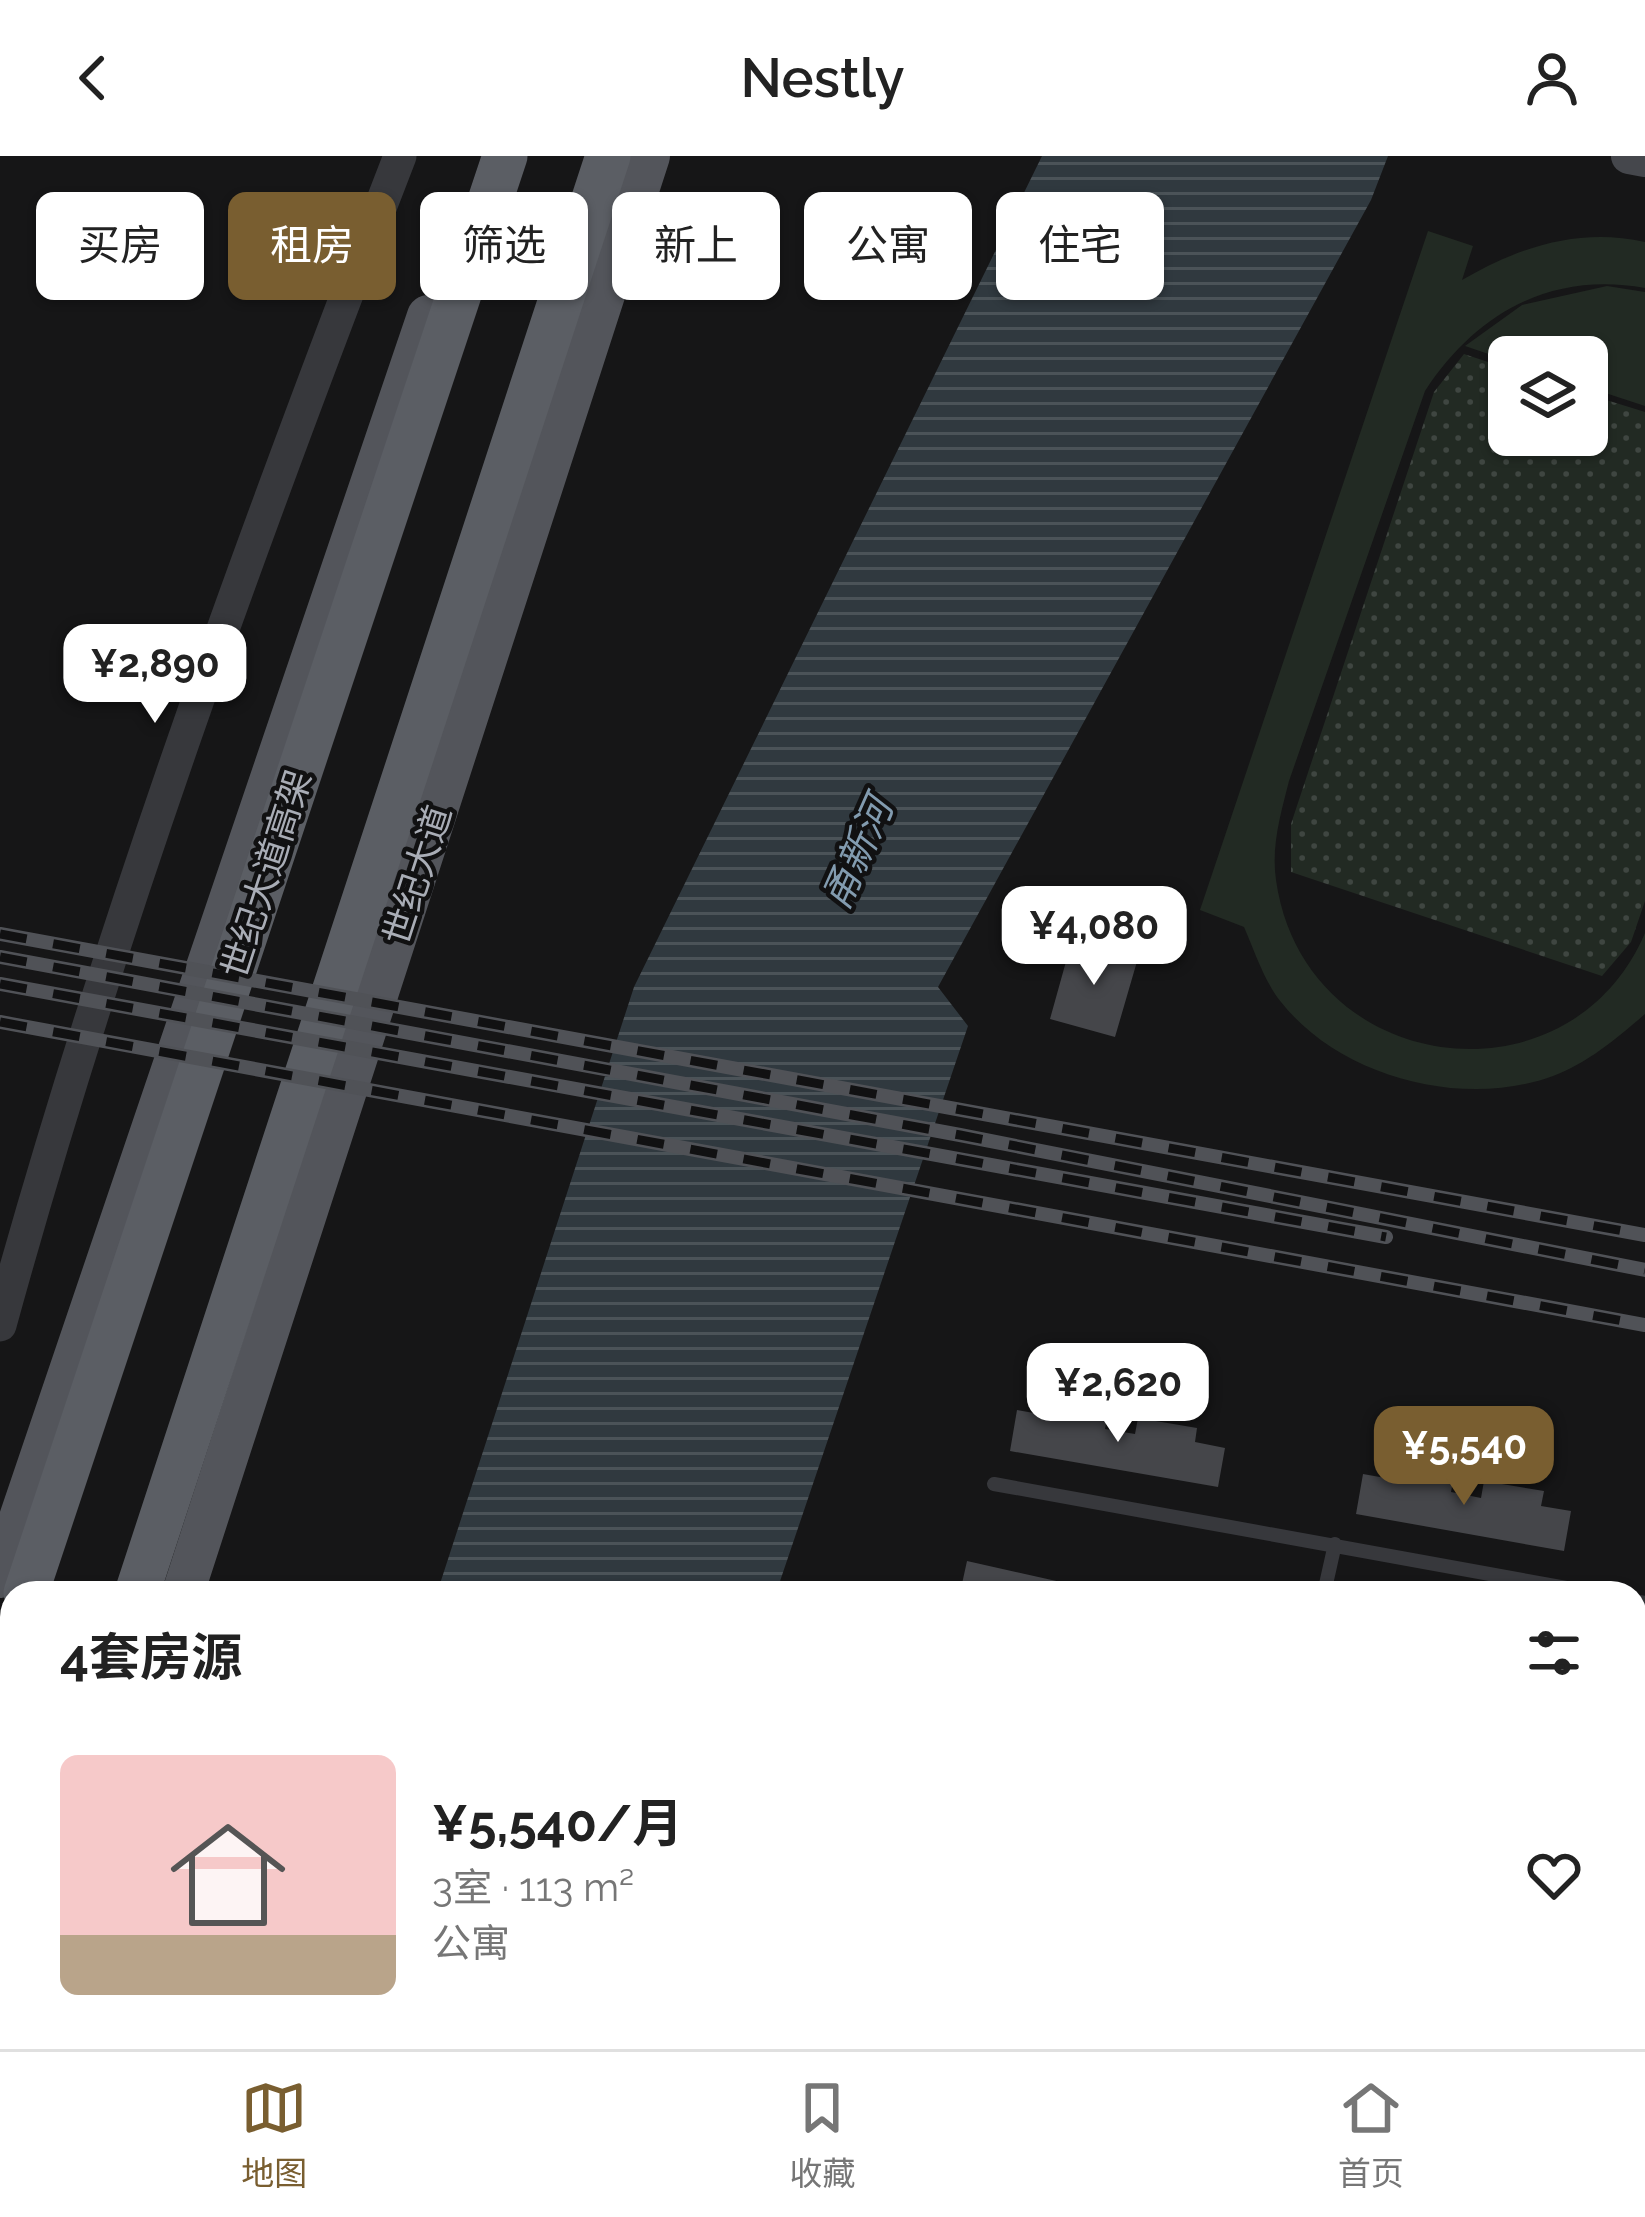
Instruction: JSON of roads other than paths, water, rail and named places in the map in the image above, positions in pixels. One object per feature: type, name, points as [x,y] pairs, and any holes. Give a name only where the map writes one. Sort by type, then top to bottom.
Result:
[{"type":"highway","name":"世纪大道高架","points":[[30,1581],[506,156]]},
{"type":"highway","points":[[141,1581],[608,156]]},
{"type":"main road","points":[[0,1577],[483,156]]},
{"type":"main road","name":"世纪大道","points":[[190,1581],[649,156]]},
{"type":"main road","points":[[1629,156],[1645,159]]},
{"type":"street","points":[[0,1325],[35,1199],[263,511],[400,156]]},
{"type":"lane","points":[[994,1484],[1531,1581]]},
{"type":"lane","points":[[1327,1581],[1335,1544]]},
{"type":"water","name":"甬新河","points":[[1042,156],[1388,156],[1371,200],[938,987],[968,1026],[780,1581],[441,1581],[634,987],[996,250],[996,300],[1164,300],[1164,192],[1024,192]]},
{"type":"railway","points":[[0,934],[1645,1235]]},
{"type":"railway","points":[[0,957],[960,1135],[1645,1270]]},
{"type":"railway","points":[[0,984],[1386,1237]]},
{"type":"railway","points":[[0,1022],[1645,1325]]}]
